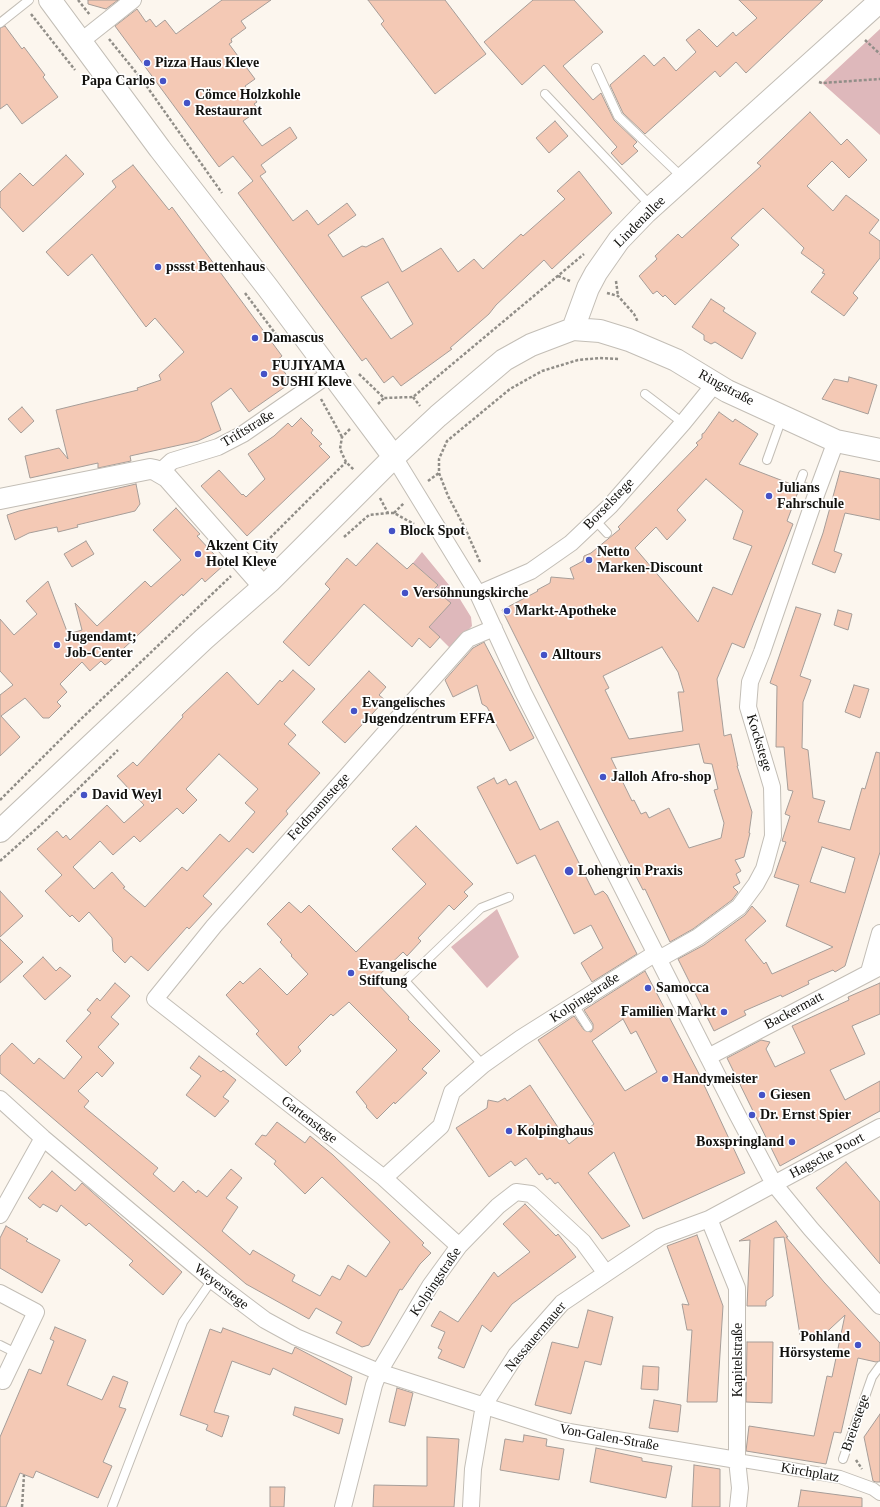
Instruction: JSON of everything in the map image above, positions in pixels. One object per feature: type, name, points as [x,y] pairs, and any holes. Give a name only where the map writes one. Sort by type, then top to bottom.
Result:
[{"type":"main road","points":[[50,0],[160,149],[268,288],[394,457]]},
{"type":"main road","name":"Lindenallee","points":[[573,329],[588,288],[596,273],[619,240],[646,212],[880,1]]},
{"type":"main road","points":[[0,831],[263,586],[394,457],[450,406],[504,360],[531,345],[573,329]]},
{"type":"main road","name":"Ringstraße","points":[[573,329],[600,331],[629,340],[676,360],[714,383],[782,417],[836,441],[880,450]]},
{"type":"street","points":[[80,42],[133,0]]},
{"type":"street","name":"Triftstraße","points":[[160,472],[172,461],[218,447],[243,434],[331,373]]},
{"type":"street","name":"Borselstege","points":[[478,594],[531,571],[571,543],[595,520],[683,423],[714,383]]},
{"type":"street","name":"Kockstege","points":[[658,956],[698,937],[739,907],[756,884],[764,869],[773,836],[772,787],[748,707],[750,682],[762,652],[836,441]]},
{"type":"street","points":[[394,457],[478,594],[523,692],[774,1184],[811,1229],[880,1306]]},
{"type":"street","points":[[0,499],[150,469],[160,472],[167,477],[250,559],[263,586]]},
{"type":"street","name":"Feldmannstege","points":[[155,999],[214,926],[468,638],[494,628]]},
{"type":"street","points":[[874,969],[880,933]]},
{"type":"street","name":"Kolpingstraße","points":[[384,1178],[441,1126],[452,1092],[483,1065],[521,1038],[658,956]]},
{"type":"street","name":"Backermatt","points":[[708,1057],[874,969]]},
{"type":"street","name":"Gartenstege","points":[[155,999],[384,1178],[459,1246]]},
{"type":"street","name":"Weyerstege","points":[[0,1099],[43,1138],[212,1280],[266,1320],[296,1337],[379,1372],[484,1406]]},
{"type":"street","name":"Hagsche Poort","points":[[709,1219],[880,1127]]},
{"type":"street","points":[[0,1215],[43,1138]]},
{"type":"street","name":"Kolpingstraße","points":[[343,1507],[374,1385],[379,1372],[430,1286],[459,1246],[498,1206],[516,1192],[531,1194],[583,1242],[606,1272]]},
{"type":"street","name":"Nassauermauer","points":[[471,1507],[473,1469],[484,1406],[516,1355],[562,1303],[660,1237],[709,1219]]},
{"type":"street","name":"Kapitelstraße","points":[[709,1219],[737,1288],[737,1460],[740,1488],[738,1507]]},
{"type":"street","points":[[0,1294],[36,1312],[3,1381]]},
{"type":"street","name":"Von-Galen-Straße","points":[[484,1406],[563,1431],[737,1460]]},
{"type":"street","name":"Kirchplatz","points":[[737,1460],[840,1477],[874,1489],[880,1494]]},
{"type":"lane","points":[[0,23],[29,0]]},
{"type":"lane","points":[[596,68],[618,116],[684,179]]},
{"type":"lane","points":[[546,94],[652,208]]},
{"type":"lane","points":[[645,394],[683,423]]},
{"type":"lane","points":[[767,460],[782,417]]},
{"type":"lane","points":[[803,474],[799,485],[817,492]]},
{"type":"lane","points":[[595,520],[607,533]]},
{"type":"lane","points":[[483,1065],[405,981],[481,908],[509,897]]},
{"type":"lane","points":[[574,1005],[588,1027]]},
{"type":"lane","points":[[112,1507],[183,1322],[212,1280]]},
{"type":"lane","points":[[0,1345],[16,1353]]},
{"type":"lane","name":"Breiestege","points":[[843,1459],[872,1377],[880,1366]]},
{"type":"path","points":[[78,0],[143,81],[225,199]]},
{"type":"path","points":[[816,81],[822,84],[880,79]]},
{"type":"path","points":[[384,398],[413,397],[557,276]]},
{"type":"path","points":[[618,296],[634,314],[638,322]]},
{"type":"path","points":[[481,564],[465,528],[448,496],[439,473],[439,459],[447,441],[510,389],[542,371],[578,360],[600,358],[620,359]]},
{"type":"path","points":[[0,800],[86,714],[250,559],[346,462]]},
{"type":"path","points":[[340,540],[369,515],[388,512]]},
{"type":"path","points":[[0,861],[44,822],[123,745]]},
{"type":"path","points":[[22,1507],[24,1474]]},
{"type":"shaded area","points":[[880,29],[880,135],[822,83]]},
{"type":"shaded area","points":[[422,552],[458,596],[471,617],[472,626],[451,649],[429,627],[450,603],[434,589],[438,585],[413,563]]},
{"type":"shaded area","points":[[497,909],[519,957],[487,988],[451,947]]},
{"type":"building","points":[[88,0],[118,0],[106,9],[88,4]]},
{"type":"building","points":[[222,0],[271,0],[241,21],[246,28],[231,39],[232,42],[229,44],[255,79],[245,86],[257,102],[254,104],[259,110],[243,121],[262,146],[290,127],[297,138],[261,165],[266,172],[260,176],[293,221],[307,210],[318,225],[347,203],[356,215],[328,235],[343,257],[362,246],[366,247],[383,238],[402,272],[441,248],[458,272],[474,259],[483,269],[521,234],[523,236],[565,199],[557,191],[579,171],[612,213],[552,269],[544,260],[496,305],[489,314],[450,348],[452,349],[401,386],[393,376],[384,383],[366,358],[362,361],[238,193],[253,181],[233,156],[219,167],[115,26],[137,9],[146,22],[150,19],[156,27],[165,20],[176,34]],"holes":[[[388,282],[413,324],[391,339],[361,297]]]},
{"type":"building","points":[[368,0],[445,0],[486,54],[435,94],[381,24],[384,21]]},
{"type":"building","points":[[533,0],[574,0],[603,32],[563,66],[593,100],[601,93],[614,120],[637,142],[633,146],[638,151],[622,165],[611,153],[617,147],[544,65],[522,85],[484,42]]},
{"type":"building","points":[[739,0],[823,0],[746,73],[736,62],[720,77],[715,71],[645,134],[623,113],[610,85],[644,55],[654,66],[664,57],[676,71],[696,52],[686,40],[699,29],[717,47],[733,32],[736,36],[757,18]]},
{"type":"building","points":[[5,26],[22,49],[24,47],[45,75],[43,77],[58,97],[22,124],[7,104],[0,109],[0,28]]},
{"type":"building","points":[[810,112],[841,145],[847,139],[867,160],[849,178],[832,161],[807,186],[833,211],[846,195],[879,220],[869,233],[880,241],[880,258],[853,293],[858,298],[844,316],[811,292],[825,274],[822,273],[824,270],[801,253],[804,248],[763,208],[731,238],[739,245],[675,305],[665,295],[663,297],[657,291],[653,294],[639,276],[657,259],[655,256],[678,234],[682,238],[761,166],[757,163]]},
{"type":"building","points":[[555,121],[568,136],[549,153],[536,138]]},
{"type":"building","points":[[66,155],[84,174],[23,232],[0,207],[0,192],[20,173],[33,186]]},
{"type":"building","points":[[133,165],[169,210],[172,207],[282,356],[276,361],[292,382],[249,412],[231,388],[211,403],[221,430],[198,441],[130,456],[131,461],[98,468],[98,463],[30,478],[25,456],[59,448],[68,459],[56,410],[138,390],[137,388],[161,380],[159,375],[184,352],[155,318],[146,327],[92,254],[68,276],[46,252],[116,187],[112,181]]},
{"type":"building","points":[[711,299],[725,308],[723,311],[756,333],[742,359],[715,342],[711,344],[704,340],[704,335],[692,327]]},
{"type":"building","points":[[849,377],[877,385],[868,414],[822,399],[834,379],[848,382]]},
{"type":"building","points":[[22,407],[34,421],[21,433],[8,419]]},
{"type":"building","points":[[719,412],[733,422],[735,419],[758,434],[739,464],[791,484],[790,489],[798,492],[787,521],[793,524],[744,648],[732,643],[717,679],[724,736],[731,734],[737,766],[752,812],[750,833],[744,857],[735,860],[741,871],[736,874],[740,883],[733,887],[738,892],[732,900],[693,929],[670,942],[645,889],[643,890],[605,816],[502,610],[550,583],[551,577],[574,579],[570,568],[583,561],[584,556],[591,553],[620,529],[618,527],[698,445],[696,443],[702,438],[702,434]],"holes":[[[706,479],[743,511],[733,539],[752,546],[732,595],[713,587],[698,622],[635,548],[656,527],[667,540],[686,520],[677,510]],[[662,647],[678,672],[684,692],[678,692],[683,731],[629,739],[605,690],[609,688],[603,676]],[[699,744],[704,763],[712,764],[718,789],[714,790],[724,823],[721,838],[689,848],[669,808],[649,818],[646,812],[641,814],[634,800],[632,801],[611,758]]]},
{"type":"building","points":[[301,418],[313,430],[311,433],[322,444],[319,446],[330,457],[247,536],[201,486],[219,470],[242,495],[243,494],[246,497],[265,479],[248,454],[274,436],[288,423],[292,427]]},
{"type":"building","points":[[840,471],[880,479],[880,520],[845,513],[834,551],[842,554],[835,573],[812,564],[823,533]]},
{"type":"building","points":[[136,484],[140,504],[135,511],[77,525],[78,527],[58,532],[57,527],[29,533],[15,540],[7,515]]},
{"type":"building","points":[[176,508],[200,534],[197,536],[224,565],[205,582],[202,578],[183,596],[182,594],[105,665],[101,661],[90,671],[82,662],[60,684],[67,692],[57,702],[61,706],[49,718],[43,718],[25,698],[1,716],[20,737],[0,756],[0,695],[13,685],[0,671],[0,619],[14,635],[37,614],[26,601],[48,581],[68,634],[82,630],[75,603],[97,626],[145,581],[151,587],[181,560],[153,530]]},
{"type":"building","points":[[86,541],[94,554],[72,567],[64,554]]},
{"type":"building","points":[[377,543],[407,569],[413,563],[438,585],[434,589],[451,603],[429,627],[440,637],[430,648],[419,638],[412,647],[364,604],[309,666],[283,642],[330,589],[325,584],[347,558],[356,566]]},
{"type":"building","points":[[796,607],[821,614],[800,676],[811,680],[803,702],[802,748],[808,750],[813,798],[825,801],[818,822],[850,830],[862,788],[865,789],[876,752],[880,753],[880,852],[845,966],[835,972],[833,970],[808,981],[809,984],[782,997],[781,995],[744,1011],[746,1015],[714,1031],[678,959],[704,945],[745,915],[752,906],[766,921],[745,940],[764,964],[766,962],[772,974],[833,947],[786,926],[799,885],[774,877],[786,842],[782,841],[790,816],[785,814],[793,791],[788,790],[784,747],[776,747],[777,686],[770,683]],"holes":[[[822,847],[855,858],[845,893],[810,882]]]},
{"type":"building","points":[[838,610],[852,614],[848,630],[834,625]]},
{"type":"building","points":[[484,642],[534,738],[510,751],[487,707],[482,704],[477,685],[453,697],[445,680],[473,648]]},
{"type":"building","points":[[293,670],[315,689],[284,724],[296,735],[288,744],[320,773],[286,811],[288,814],[253,853],[247,848],[203,896],[212,904],[189,929],[187,927],[148,971],[131,956],[125,963],[113,951],[112,938],[89,912],[79,922],[72,915],[70,917],[45,891],[62,875],[37,849],[57,831],[63,838],[66,835],[70,840],[107,805],[124,823],[144,805],[117,776],[133,762],[137,766],[183,717],[182,715],[227,672],[258,705],[280,680],[282,682]],"holes":[[[219,754],[258,789],[245,803],[255,812],[229,842],[220,834],[187,871],[182,867],[145,907],[123,888],[125,887],[112,872],[94,889],[73,867],[100,841],[113,855],[134,836],[140,842],[177,808],[183,814],[197,800],[186,789]]]},
{"type":"building","name":"Evangelisches Jugendzentrum EFFA","points":[[369,671],[386,687],[379,695],[385,700],[345,743],[322,722]]},
{"type":"building","points":[[854,685],[869,689],[860,718],[845,712]]},
{"type":"building","points":[[494,778],[497,784],[506,779],[509,785],[516,781],[540,830],[558,821],[595,895],[603,891],[607,895],[637,954],[592,982],[581,963],[603,948],[591,925],[574,934],[535,855],[517,864],[477,787]]},
{"type":"building","name":"Evangelische Stiftung","points":[[416,826],[473,884],[464,892],[468,896],[454,910],[449,905],[418,938],[421,941],[407,956],[403,952],[374,980],[409,1017],[408,1019],[440,1051],[422,1069],[427,1073],[377,1119],[366,1107],[367,1106],[356,1092],[397,1050],[349,1002],[333,1016],[331,1014],[298,1047],[301,1051],[286,1066],[256,1034],[259,1031],[226,995],[240,981],[243,984],[260,968],[287,995],[308,974],[291,956],[292,955],[280,942],[282,940],[267,924],[289,902],[301,913],[309,905],[356,952],[426,884],[392,849]]},
{"type":"building","points":[[0,891],[23,916],[0,937]]},
{"type":"building","points":[[0,939],[23,962],[0,983]]},
{"type":"building","points":[[43,957],[56,971],[60,967],[71,976],[45,1000],[23,976]]},
{"type":"building","points":[[645,971],[698,1072],[745,1173],[643,1219],[614,1152],[588,1173],[630,1226],[602,1239],[558,1182],[555,1184],[550,1178],[547,1180],[542,1173],[539,1175],[526,1158],[515,1166],[511,1161],[489,1177],[456,1128],[487,1108],[488,1100],[498,1102],[505,1098],[507,1101],[530,1085],[569,1144],[594,1124],[538,1040],[574,1016],[584,1030],[591,1032],[593,1029],[593,1024],[584,1010]],"holes":[[[623,1019],[631,1034],[636,1031],[657,1072],[625,1091],[592,1041]]]},
{"type":"building","points":[[115,983],[130,996],[111,1017],[119,1024],[98,1047],[114,1063],[102,1077],[97,1072],[78,1091],[89,1101],[84,1107],[158,1168],[153,1174],[174,1192],[183,1181],[196,1193],[198,1190],[207,1197],[231,1169],[242,1178],[226,1198],[238,1207],[222,1231],[250,1255],[253,1250],[295,1275],[292,1281],[320,1296],[332,1276],[340,1280],[348,1265],[366,1277],[390,1242],[322,1177],[305,1194],[274,1164],[276,1161],[255,1144],[262,1135],[266,1136],[277,1122],[305,1143],[310,1136],[333,1155],[424,1243],[422,1245],[431,1253],[420,1264],[402,1290],[400,1289],[369,1345],[362,1347],[336,1333],[342,1322],[316,1308],[309,1319],[246,1284],[0,1073],[0,1056],[12,1043],[34,1064],[39,1058],[64,1079],[82,1057],[66,1041],[91,1013],[87,1010],[97,998],[100,1001]]},
{"type":"building","points":[[880,983],[880,1014],[852,1026],[865,1054],[830,1070],[845,1100],[880,1081],[880,1111],[780,1166],[727,1058],[761,1040],[770,1042],[766,1049],[775,1067],[805,1053],[792,1026],[849,1000],[848,997]]},
{"type":"building","points":[[199,1056],[221,1072],[223,1070],[236,1080],[223,1097],[229,1101],[215,1117],[186,1095],[201,1076],[190,1068]]},
{"type":"building","points":[[846,1162],[880,1202],[880,1264],[816,1188]]},
{"type":"building","points":[[52,1171],[75,1191],[82,1183],[182,1272],[163,1295],[129,1265],[133,1261],[89,1223],[86,1226],[61,1205],[57,1212],[43,1204],[40,1208],[28,1198]]},
{"type":"building","points":[[525,1204],[556,1236],[558,1234],[576,1257],[512,1304],[491,1332],[482,1325],[464,1368],[438,1358],[442,1350],[438,1348],[445,1332],[431,1326],[440,1311],[458,1322],[494,1272],[498,1277],[530,1252],[503,1224]]},
{"type":"building","points":[[776,1221],[788,1237],[786,1237],[824,1282],[880,1343],[880,1361],[876,1362],[858,1358],[841,1433],[834,1432],[826,1464],[746,1451],[749,1426],[814,1436],[827,1376],[832,1377],[845,1315],[817,1341],[812,1335],[800,1335],[784,1237],[774,1238],[773,1296],[766,1301],[766,1306],[747,1306],[750,1240],[739,1241]]},
{"type":"building","points":[[6,1226],[28,1239],[26,1241],[60,1260],[42,1293],[0,1268],[0,1238]]},
{"type":"building","points":[[697,1235],[723,1306],[717,1402],[687,1402],[692,1330],[687,1330],[682,1304],[689,1305],[667,1246]]},
{"type":"building","points":[[588,1310],[613,1317],[601,1365],[585,1361],[571,1414],[535,1405],[552,1342],[578,1348]]},
{"type":"building","points":[[55,1327],[86,1340],[67,1385],[102,1400],[113,1376],[128,1382],[119,1407],[126,1409],[103,1462],[112,1466],[98,1498],[36,1471],[33,1478],[20,1473],[6,1507],[0,1507],[0,1437],[29,1369],[41,1374],[54,1341],[50,1339]]},
{"type":"building","points":[[223,1328],[292,1354],[295,1347],[352,1377],[346,1405],[273,1368],[270,1375],[232,1361],[214,1412],[229,1416],[222,1437],[206,1430],[208,1425],[180,1415],[210,1329],[221,1333]]},
{"type":"building","points":[[747,1342],[773,1342],[772,1403],[746,1402]]},
{"type":"building","points":[[643,1366],[659,1367],[658,1390],[641,1389]]},
{"type":"building","points":[[397,1388],[413,1393],[405,1426],[389,1422]]},
{"type":"building","points":[[654,1400],[681,1405],[678,1432],[649,1428]]},
{"type":"building","points":[[295,1407],[343,1419],[339,1434],[293,1415]]},
{"type":"building","points":[[880,1414],[880,1482],[876,1482],[873,1481],[864,1437]]},
{"type":"building","points":[[524,1435],[547,1439],[546,1446],[564,1449],[559,1480],[500,1470],[505,1439],[523,1442]]},
{"type":"building","points":[[427,1437],[459,1439],[454,1507],[373,1507],[374,1485],[427,1486]]},
{"type":"building","points":[[596,1448],[642,1458],[642,1461],[672,1466],[666,1498],[590,1482]]},
{"type":"building","points":[[694,1465],[720,1469],[720,1507],[692,1507]]},
{"type":"building","points":[[270,1487],[285,1487],[284,1507],[270,1507]]},
{"type":"building","points":[[801,1490],[862,1498],[862,1507],[798,1507]]},
{"type":"place","name":"Pizza Haus Kleve","points":[[147,63]]},
{"type":"place","name":"Papa Carlos","points":[[163,81]]},
{"type":"place","name":"Cömce Holzkohle Restaurant","points":[[187,103]]},
{"type":"place","name":"pssst Bettenhaus","points":[[158,267]]},
{"type":"place","name":"Damascus","points":[[255,338]]},
{"type":"place","name":"FUJIYAMA SUSHI Kleve","points":[[264,374]]},
{"type":"place","name":"Julians Fahrschule","points":[[769,496]]},
{"type":"place","name":"Block Spot","points":[[392,531]]},
{"type":"place","name":"Akzent City Hotel Kleve","points":[[198,554]]},
{"type":"place","name":"Netto Marken-Discount","points":[[589,560]]},
{"type":"place","name":"Versöhnungskirche","points":[[405,593]]},
{"type":"place","name":"Markt-Apotheke","points":[[507,611]]},
{"type":"place","name":"Jugendamt; Job-Center","points":[[57,645]]},
{"type":"place","name":"Alltours","points":[[544,655]]},
{"type":"place","name":"Evangelisches Jugendzentrum EFFA","points":[[354,711]]},
{"type":"place","name":"Jalloh Afro-shop","points":[[603,777]]},
{"type":"place","name":"David Weyl","points":[[84,795]]},
{"type":"place","name":"Lohengrin Praxis","points":[[569,871]]},
{"type":"place","name":"Evangelische Stiftung","points":[[351,973]]},
{"type":"place","name":"Samocca","points":[[648,988]]},
{"type":"place","name":"Familien Markt","points":[[724,1012]]},
{"type":"place","name":"Handymeister","points":[[665,1079]]},
{"type":"place","name":"Giesen","points":[[762,1095]]},
{"type":"place","name":"Dr. Ernst Spier","points":[[752,1115]]},
{"type":"place","name":"Kolpinghaus","points":[[509,1131]]},
{"type":"place","name":"Boxspringland","points":[[792,1142]]},
{"type":"place","name":"Pohland Hörsysteme","points":[[858,1345]]}]
